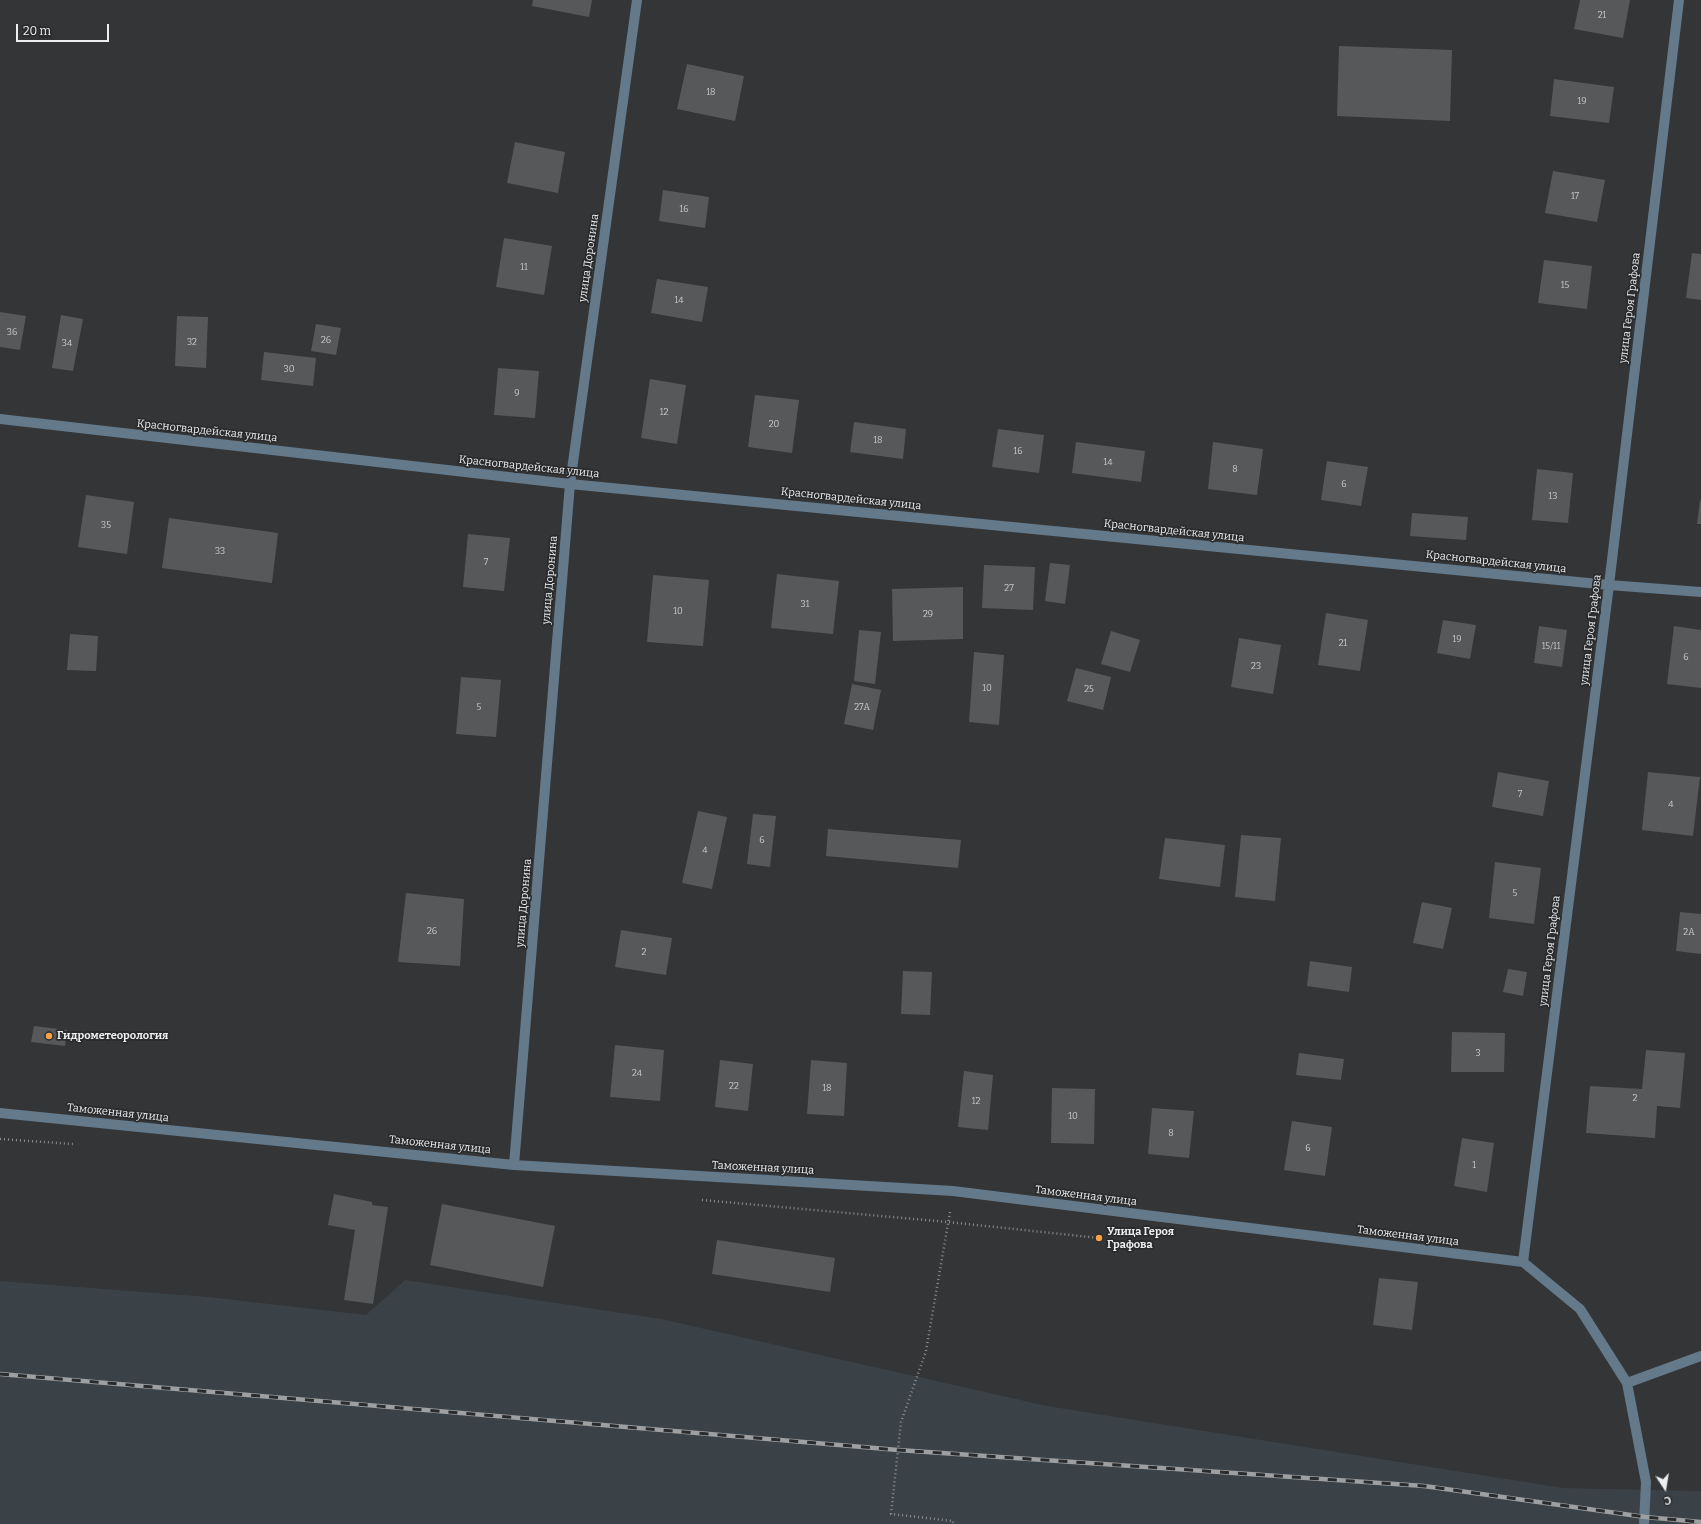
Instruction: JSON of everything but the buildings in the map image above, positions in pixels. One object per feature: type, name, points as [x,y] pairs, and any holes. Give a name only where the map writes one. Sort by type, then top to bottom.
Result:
[{"type":"street","name":"улица Доронина","points":[[514,1165],[570,484],[637,0]]},
{"type":"street","name":"улица Героя Графова","points":[[1523,1262],[1609,585],[1679,0]]},
{"type":"street","name":"Красногвардейская улица","points":[[0,419],[570,484],[1609,585],[1701,592]]},
{"type":"street","name":"Таможенная улица","points":[[0,1113],[514,1165],[953,1192],[1523,1262]]},
{"type":"street","points":[[1523,1262],[1580,1309],[1627,1383],[1646,1482],[1644,1524]]},
{"type":"street","points":[[1627,1383],[1701,1356]]},
{"type":"path","points":[[952,1524],[953,1521],[891,1514],[901,1422],[926,1351],[953,1192]]},
{"type":"path","points":[[948,1222],[1099,1238]]},
{"type":"shaded area","points":[[405,1280],[661,1319],[1047,1406],[1563,1488],[1701,1491],[1701,1524],[0,1524],[0,1281],[208,1297],[366,1315]]},
{"type":"railway","points":[[0,1374],[898,1450],[1424,1486],[1645,1517],[1701,1522]]},
{"type":"place","name":"Гидрометеорология","points":[[49,1036]]},
{"type":"place","name":"Улица Героя Графова","points":[[1099,1238]]}]
